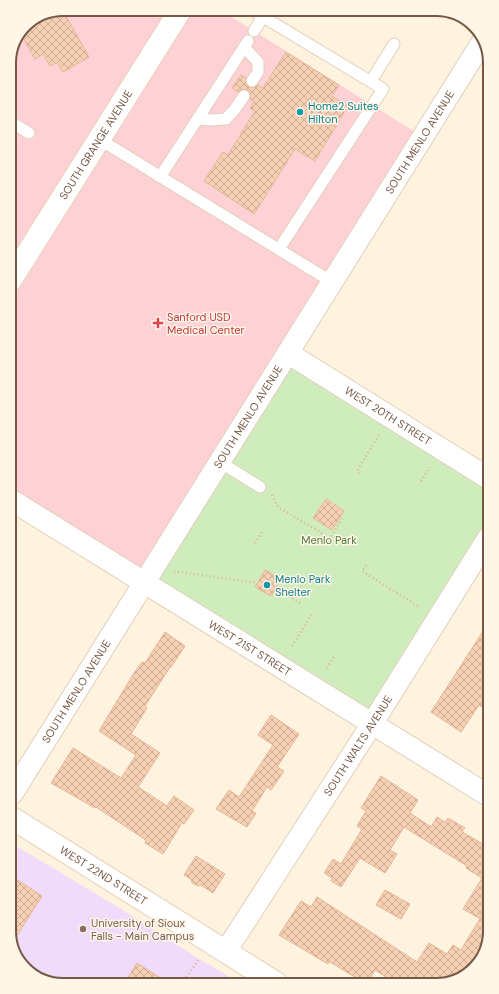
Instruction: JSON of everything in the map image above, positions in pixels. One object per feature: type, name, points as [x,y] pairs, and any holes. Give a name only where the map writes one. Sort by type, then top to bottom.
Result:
[{"type":"street","name":"SOUTH GRANGE AVENUE","points":[[16,271],[177,16]]},
{"type":"street","name":"SOUTH MENLO AVENUE","points":[[16,788],[479,46]]},
{"type":"street","name":"WEST 20TH STREET","points":[[288,353],[483,475]]},
{"type":"street","name":"WEST 21ST STREET","points":[[16,503],[483,792]]},
{"type":"street","name":"SOUTH WALTS AVENUE","points":[[226,951],[372,724],[483,546]]},
{"type":"street","name":"WEST 22ND STREET","points":[[16,820],[268,978]]},
{"type":"lane","points":[[160,177],[263,16]]},
{"type":"lane","points":[[270,16],[383,90],[279,249]]},
{"type":"lane","points":[[248,40],[258,62],[258,72],[252,82]]},
{"type":"lane","points":[[370,82],[394,44]]},
{"type":"lane","points":[[198,119],[226,119],[244,96]]},
{"type":"lane","points":[[16,125],[29,133]]},
{"type":"lane","points":[[99,139],[332,282]]},
{"type":"lane","points":[[220,462],[260,487]]},
{"type":"path","points":[[359,473],[356,471],[379,435]]},
{"type":"path","points":[[421,481],[430,467]]},
{"type":"path","points":[[260,487],[271,494],[278,507],[330,538],[344,516]]},
{"type":"path","points":[[255,544],[263,531]]},
{"type":"path","points":[[366,565],[362,571],[418,606]]},
{"type":"path","points":[[174,572],[257,583]]},
{"type":"path","points":[[289,596],[302,604]]},
{"type":"path","points":[[292,646],[312,614]]},
{"type":"path","points":[[327,668],[335,655]]},
{"type":"path","points":[[186,978],[199,959]]},
{"type":"shaded area","name":"Sanford USD Medical Center","points":[[230,16],[423,137],[144,583],[16,503],[16,60],[20,45],[30,30],[37,24],[54,17]]},
{"type":"shaded area","name":"University of Sioux Falls - Main Campus","points":[[16,846],[118,907],[199,959],[232,978],[60,978],[48,976],[37,970],[22,955],[17,940]]},
{"type":"green space","name":"Menlo Park","points":[[288,353],[483,475],[483,546],[372,724],[144,583]]},
{"type":"building","points":[[63,16],[66,16],[89,57],[63,72],[57,62],[50,66],[43,54],[35,59],[24,37],[37,24],[54,17]]},
{"type":"building","name":"Home2 Suites Hilton","points":[[286,52],[339,85],[332,96],[348,106],[315,161],[295,149],[254,214],[204,181],[223,152],[228,155],[255,111],[250,108],[254,102],[250,99],[250,93],[248,91],[244,89],[238,92],[232,88],[241,75],[246,78],[246,84],[248,87],[255,87],[258,85],[263,88]]},
{"type":"building","points":[[326,499],[344,511],[332,530],[313,518]]},
{"type":"building","name":"Menlo Park Shelter","points":[[265,570],[281,579],[271,596],[255,587]]},
{"type":"building","points":[[483,631],[483,707],[479,705],[461,732],[431,712]]},
{"type":"building","points":[[165,632],[185,646],[145,706],[147,708],[131,734],[160,753],[138,787],[167,806],[174,796],[194,810],[184,824],[182,823],[163,854],[145,843],[146,840],[96,807],[95,808],[51,783],[73,748],[121,778],[136,755],[99,731],[134,673],[142,662],[145,663]]},
{"type":"building","points":[[271,715],[299,734],[277,767],[284,771],[271,790],[267,787],[252,811],[256,813],[247,827],[216,809],[229,790],[239,797],[273,745],[258,735]]},
{"type":"building","points":[[381,776],[418,800],[410,813],[431,827],[437,817],[445,822],[448,818],[465,828],[462,832],[483,844],[483,911],[479,918],[463,909],[482,878],[466,868],[467,866],[404,827],[390,850],[397,854],[385,873],[360,858],[341,887],[331,881],[332,878],[324,873],[333,859],[341,864],[362,829],[357,826],[366,811],[361,808]]},
{"type":"building","points":[[196,856],[225,874],[213,893],[201,885],[198,886],[192,883],[191,879],[184,875]]},
{"type":"building","points":[[16,879],[42,896],[17,936]]},
{"type":"building","points":[[385,890],[410,904],[401,919],[376,905]]},
{"type":"building","points":[[317,897],[417,962],[429,943],[447,954],[453,945],[461,950],[483,914],[483,937],[481,946],[471,962],[462,970],[445,977],[388,978],[375,970],[370,978],[356,978],[330,962],[328,964],[279,935],[301,901],[311,907]]},
{"type":"building","points":[[137,963],[161,978],[128,978]]},
{"type":"place","name":"Home2 Suites Hilton","points":[[300,112]]},
{"type":"place","name":"Sanford USD Medical Center","points":[[158,323]]},
{"type":"place","name":"Menlo Park Shelter","points":[[267,585]]},
{"type":"place","name":"University of Sioux Falls - Main Campus","points":[[83,929]]}]
